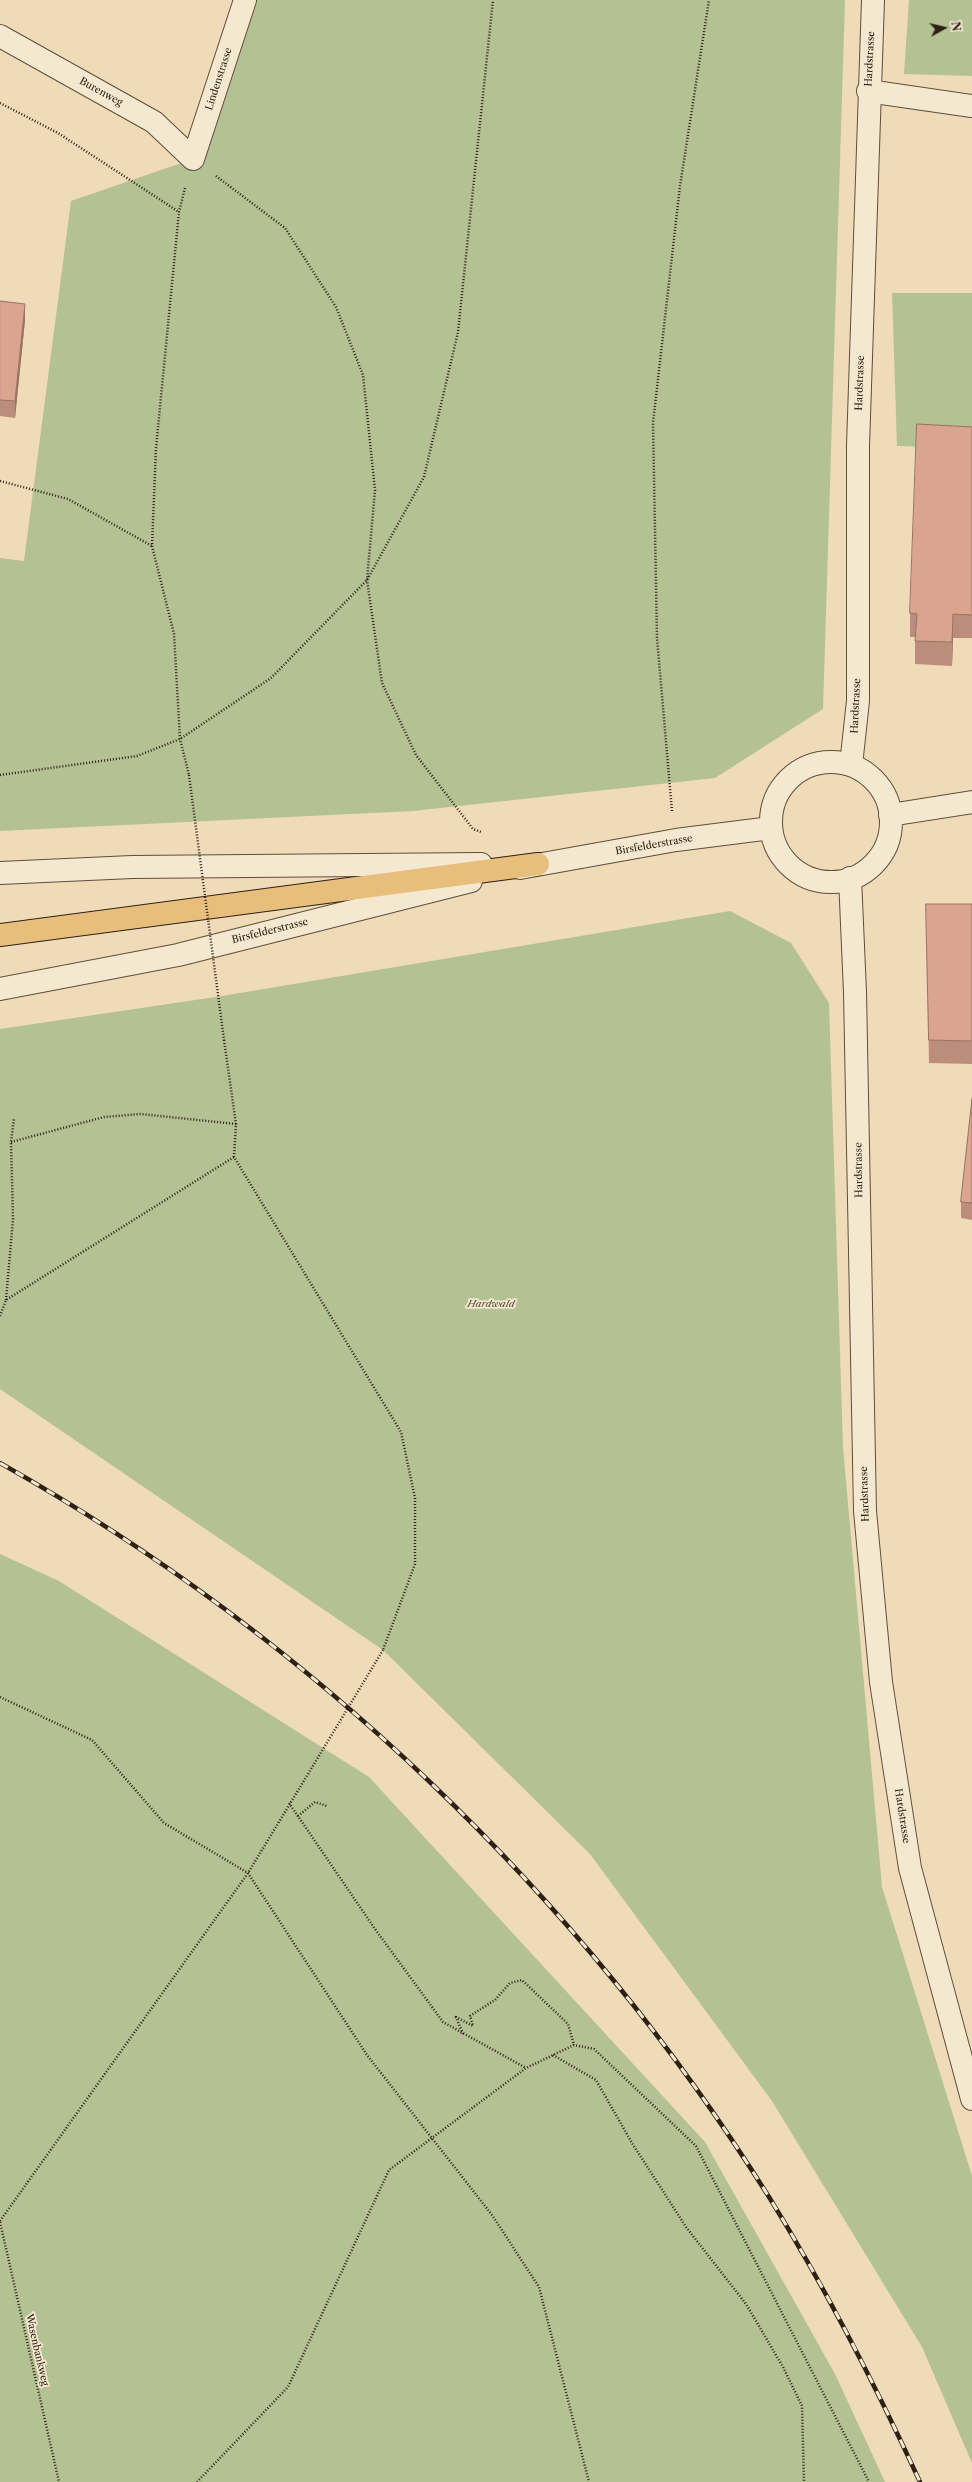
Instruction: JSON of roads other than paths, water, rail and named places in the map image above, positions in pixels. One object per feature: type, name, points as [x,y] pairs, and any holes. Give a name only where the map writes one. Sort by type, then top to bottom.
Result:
[{"type":"highway","points":[[0,934],[538,864]]},
{"type":"street","name":"Lindenstrasse","points":[[193,159],[245,0]]},
{"type":"street","name":"Hardstrasse","points":[[851,765],[858,701],[858,446],[868,91],[873,0]]},
{"type":"street","name":"Burenweg","points":[[0,36],[154,122],[193,159]]},
{"type":"street","points":[[868,91],[972,106]]},
{"type":"street","points":[[834,762],[851,765],[866,773],[878,784],[886,798],[890,814],[890,831],[885,846],[877,860],[865,871],[850,878],[828,881],[805,876],[792,868],[782,857],[774,843],[771,828],[772,810],[777,794],[788,780],[801,769],[817,763],[834,762]]},
{"type":"street","points":[[890,814],[972,802]]},
{"type":"street","name":"Birsfelderstrasse","points":[[0,989],[178,955],[538,864],[676,840],[771,828]]},
{"type":"street","name":"Birsfelderstrasse","points":[[0,873],[132,867],[538,864]]},
{"type":"street","name":"Hardstrasse","points":[[850,878],[855,1000],[865,1511],[881,1682],[910,1868],[972,2098]]},
{"type":"railway","points":[[0,1463],[115,1533],[225,1609],[330,1692],[430,1782],[524,1878],[612,1979],[694,2085],[769,2197],[849,2337],[920,2482]]},
{"type":"park label","name":"Hardwald","points":[[491,1304]]}]
